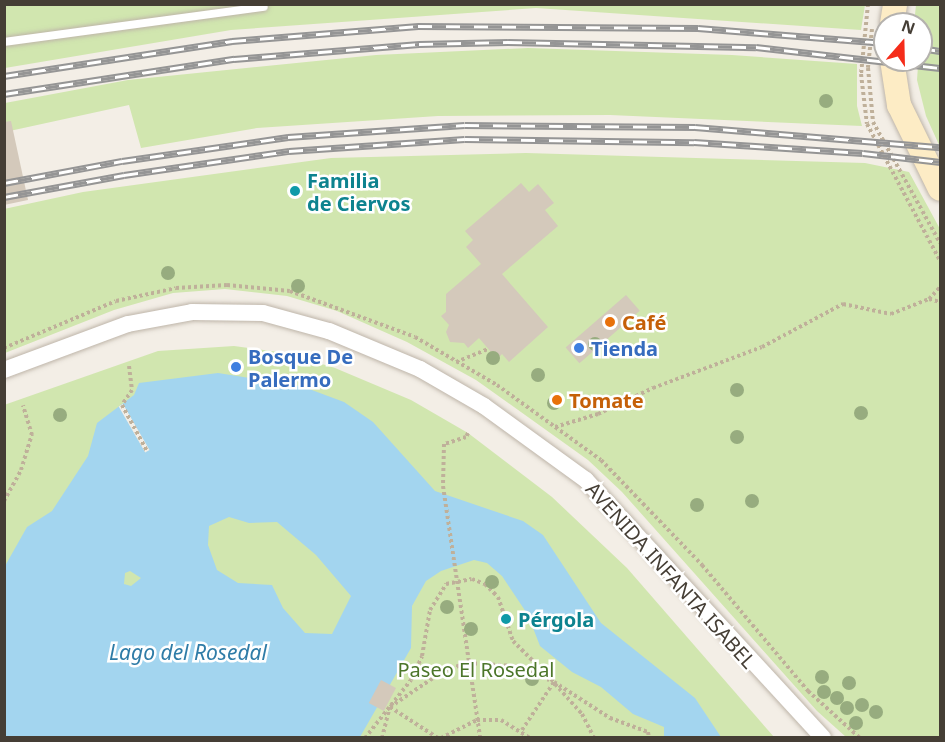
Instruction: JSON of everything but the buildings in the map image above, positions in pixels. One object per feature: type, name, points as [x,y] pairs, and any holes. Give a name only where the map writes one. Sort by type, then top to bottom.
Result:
[{"type":"main road","points":[[894,72],[899,105],[940,189]]},
{"type":"street","name":"AVENIDA INFANTA ISABEL","points":[[4,370],[128,324],[192,312],[263,313],[329,331],[420,369],[484,406],[586,480],[823,738]]},
{"type":"lane","points":[[4,42],[264,7]]},
{"type":"path","points":[[868,4],[861,74],[867,124],[940,261]]},
{"type":"path","points":[[555,428],[598,414],[653,388],[762,347],[843,304],[891,314],[929,299],[940,286]]},
{"type":"path","points":[[929,299],[940,302]]},
{"type":"path","points":[[4,348],[116,301]]},
{"type":"path","points":[[456,362],[488,349]]},
{"type":"path","points":[[129,366],[132,387],[122,405],[147,451]]},
{"type":"path","points":[[4,501],[21,470],[32,435],[24,405]]},
{"type":"path","points":[[468,433],[466,437],[444,444],[443,486],[480,738]]},
{"type":"path","points":[[365,738],[411,680],[422,656],[430,610],[446,584],[456,579],[472,579],[485,584],[498,597],[513,641],[582,714],[594,738]]},
{"type":"path","points":[[382,738],[390,707],[445,670],[468,663],[527,667],[610,718],[648,732],[650,738]]},
{"type":"path","points":[[522,730],[554,682]]},
{"type":"path","points":[[390,707],[440,738],[477,720],[501,720],[522,730],[530,738]]},
{"type":"green space","points":[[5,5],[865,5],[861,30],[536,8],[231,30],[5,68]]},
{"type":"green space","points":[[916,5],[940,5],[940,147],[926,116],[917,80],[918,72],[933,72],[933,12],[915,12]]},
{"type":"green space","points":[[528,48],[732,55],[857,64],[857,106],[862,126],[610,115],[438,116],[257,128],[141,148],[129,105],[5,132],[5,103],[128,80],[376,55]]},
{"type":"green space","points":[[526,153],[865,163],[909,172],[940,229],[940,737],[846,737],[817,711],[622,492],[588,460],[476,380],[407,342],[337,311],[287,296],[225,289],[173,293],[114,310],[5,353],[4,209],[83,192],[331,158]]},
{"type":"green space","name":"Lago del Rosedal","points":[[234,346],[286,353],[335,368],[411,400],[468,433],[552,497],[627,568],[774,737],[5,737],[4,405],[158,351]]},
{"type":"water","name":"Lago del Rosedal","points":[[218,373],[301,386],[344,402],[373,422],[435,491],[523,521],[543,535],[601,623],[695,698],[721,737],[664,737],[664,727],[633,714],[601,687],[572,672],[540,646],[528,615],[502,576],[487,563],[474,560],[441,571],[426,581],[412,606],[411,648],[360,737],[5,738],[5,566],[27,527],[52,511],[88,456],[97,423],[134,395],[139,383]],"holes":[[[229,517],[249,523],[277,522],[316,555],[351,596],[332,634],[305,633],[283,608],[272,585],[238,583],[217,570],[208,545],[209,526]],[[130,571],[141,578],[131,586],[124,584],[125,573]]]},
{"type":"pier","points":[[123,404],[150,450],[145,452],[119,406]]},
{"type":"railway","points":[[4,76],[232,41],[418,26],[698,28],[873,42]]},
{"type":"railway","points":[[4,94],[234,59],[419,44],[508,42],[756,47],[940,68]]},
{"type":"railway","points":[[933,50],[940,51]]},
{"type":"railway","points":[[4,183],[122,161],[288,137],[465,125],[695,127],[940,147]]},
{"type":"railway","points":[[4,197],[124,175],[289,151],[465,139],[694,142],[863,153],[940,162]]},
{"type":"place","name":"Familia de Ciervos","points":[[295,191]]},
{"type":"place","name":"Café","points":[[610,322]]},
{"type":"place","name":"Tienda","points":[[579,348]]},
{"type":"place","name":"Bosque De Palermo","points":[[236,367]]},
{"type":"place","name":"Tomate","points":[[557,400]]},
{"type":"place","name":"Pérgola","points":[[506,619]]},
{"type":"park label","name":"Paseo El Rosedal","points":[[476,669]]}]
